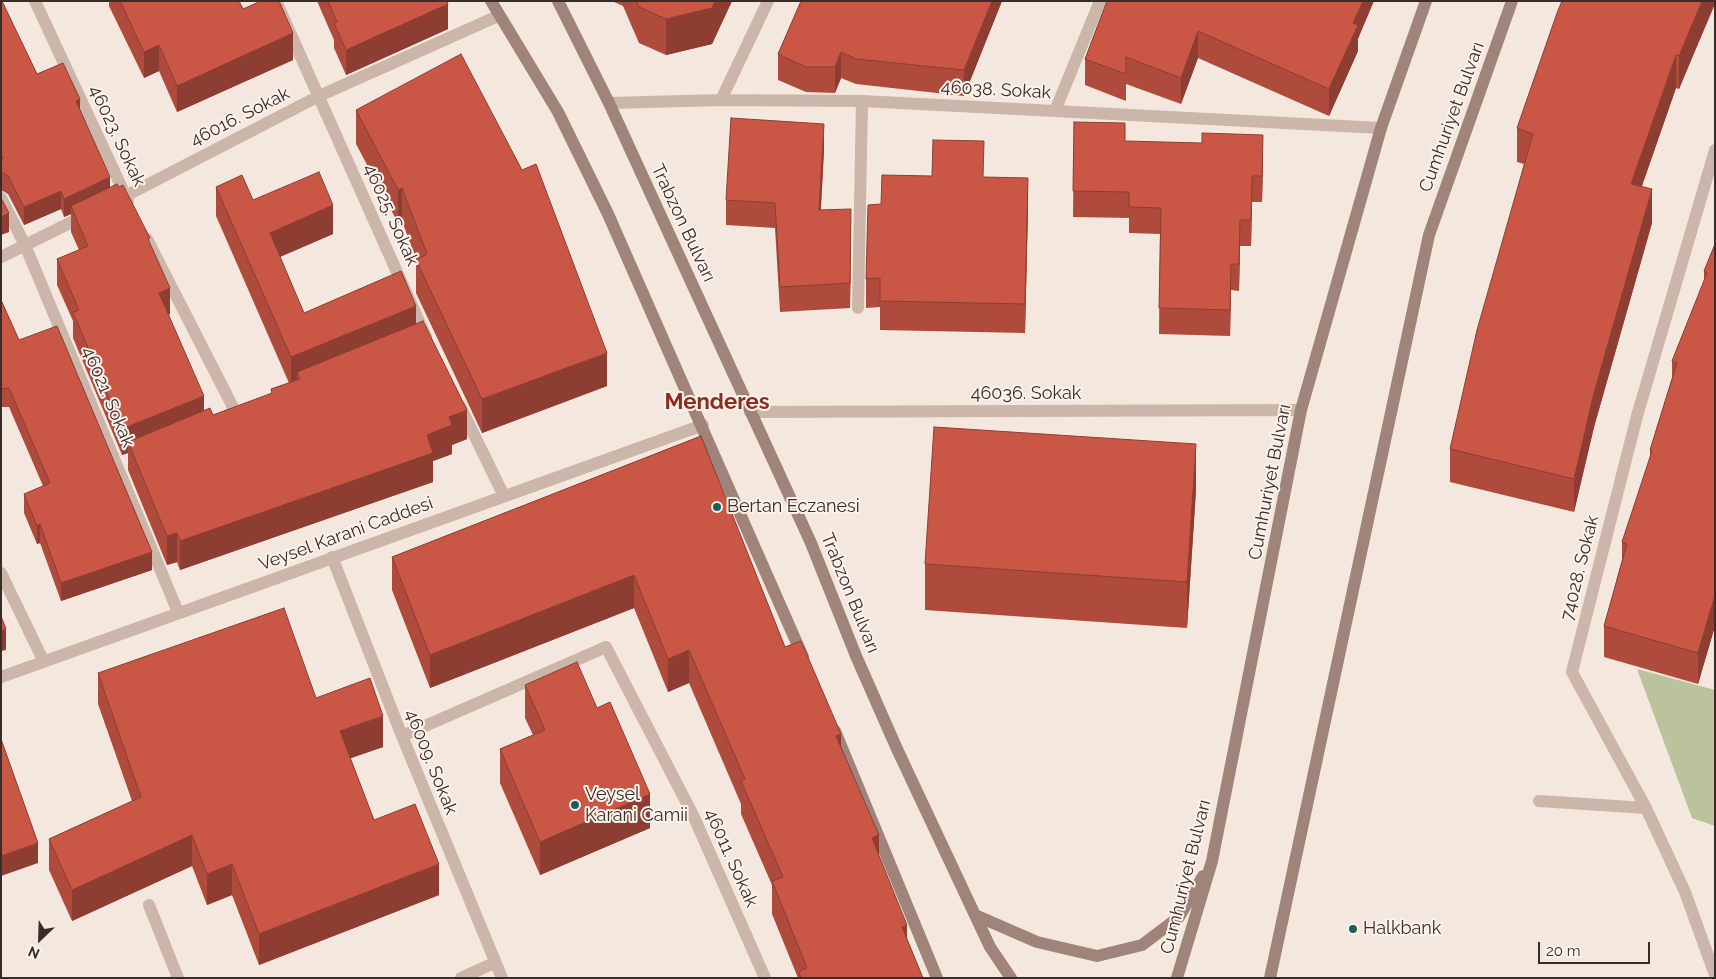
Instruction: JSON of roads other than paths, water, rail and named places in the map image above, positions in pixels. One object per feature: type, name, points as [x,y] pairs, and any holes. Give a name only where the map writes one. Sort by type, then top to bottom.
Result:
[{"type":"main road","points":[[491,1],[498,16],[558,112],[608,214],[703,425],[809,672]]},
{"type":"main road","name":"Trabzon Bulvarı","points":[[558,1],[609,103],[812,543],[856,656],[897,748],[990,947],[1012,978]]},
{"type":"main road","name":"Cumhuriyet Bulvarı","points":[[1177,978],[1212,862],[1301,410],[1382,128],[1426,1]]},
{"type":"main road","name":"Cumhuriyet Bulvarı","points":[[1270,978],[1429,235],[1512,1]]},
{"type":"main road","points":[[829,718],[937,978]]},
{"type":"main road","points":[[975,915],[1036,942],[1097,956],[1142,945],[1179,917],[1212,862]]},
{"type":"street","name":"46023. Sokak","points":[[35,1],[134,214]]},
{"type":"street","name":"46025. Sokak","points":[[276,1],[425,343]]},
{"type":"street","points":[[721,100],[768,1]]},
{"type":"street","points":[[1055,111],[1100,1]]},
{"type":"street","name":"46016. Sokak","points":[[1,257],[125,197],[319,96],[498,16]]},
{"type":"street","name":"46038. Sokak","points":[[609,103],[721,100],[862,101],[1382,128]]},
{"type":"street","points":[[858,308],[862,101]]},
{"type":"street","name":"74028. Sokak","points":[[1715,150],[1637,416],[1572,672],[1646,808],[1685,892],[1715,975]]},
{"type":"street","name":"46021. Sokak","points":[[1,198],[25,245],[122,464],[178,612]]},
{"type":"street","points":[[143,232],[238,417]]},
{"type":"street","points":[[453,391],[504,496]]},
{"type":"street","name":"46036. Sokak","points":[[750,412],[1301,410]]},
{"type":"street","name":"Veysel Karani Caddesi","points":[[1,677],[703,425]]},
{"type":"street","name":"46009. Sokak","points":[[332,557],[402,736],[494,963],[502,978]]},
{"type":"street","points":[[1,573],[44,662]]},
{"type":"street","name":"46011. Sokak","points":[[402,736],[606,647],[693,816],[765,978]]},
{"type":"street","points":[[1539,801],[1646,808]]},
{"type":"street","points":[[149,905],[178,978]]},
{"type":"street","points":[[461,978],[494,963]]},
{"type":"place","name":"Bertan Eczanesi","points":[[717,507]]},
{"type":"place","name":"Veysel Karani Camii","points":[[575,805]]},
{"type":"place","name":"Halkbank","points":[[1353,929]]},
{"type":"district","name":"Menderes","points":[[717,402]]}]
